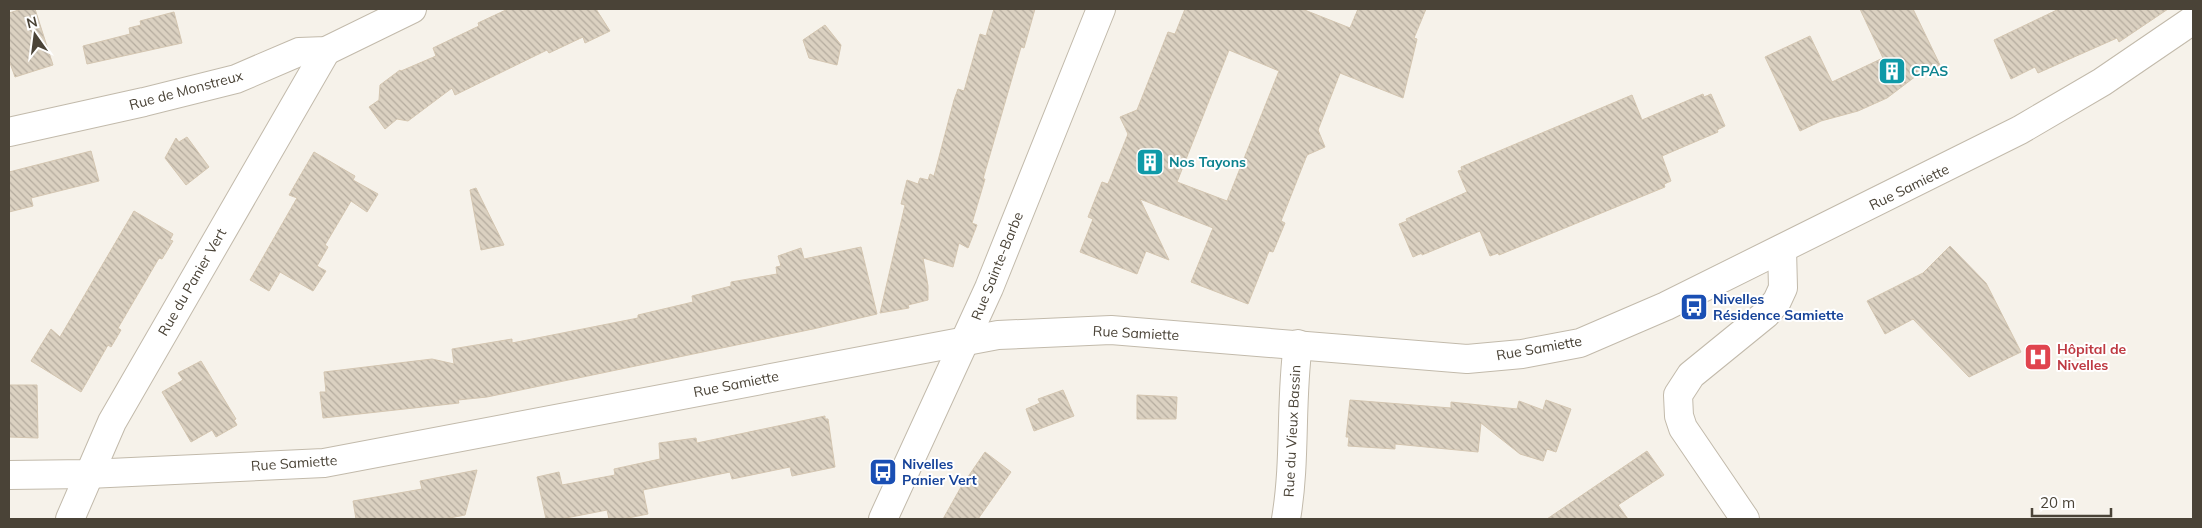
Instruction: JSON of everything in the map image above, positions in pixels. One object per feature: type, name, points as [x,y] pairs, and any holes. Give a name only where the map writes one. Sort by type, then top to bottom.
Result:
[{"type":"street","name":"Rue de Monstreux","points":[[9,132],[236,79],[300,52],[326,51],[412,9]]},
{"type":"street","name":"Rue Sainte-Barbe","points":[[883,519],[990,288],[1101,9]]},
{"type":"street","name":"Rue Samiette","points":[[9,475],[88,474],[324,463],[998,334],[1111,330],[1467,359],[1522,354],[1580,343],[1666,306],[2020,130],[2102,82],[2193,20]]},
{"type":"street","name":"Rue du Panier Vert","points":[[70,519],[112,422],[326,51]]},
{"type":"street","points":[[1745,519],[1683,428],[1678,416],[1678,396],[1691,375],[1766,314],[1777,301],[1783,288],[1782,249]]},
{"type":"street","name":"Rue du Vieux Bassin","points":[[1286,519],[1292,485],[1298,344]]},
{"type":"building","points":[[22,9],[35,9],[53,65],[15,77],[9,60],[9,13]]},
{"type":"building","points":[[508,9],[596,9],[610,31],[585,43],[583,37],[549,53],[547,50],[455,95],[452,88],[408,121],[397,119],[385,129],[369,107],[379,100],[380,85],[400,70],[436,56],[433,48],[479,26],[478,23]]},
{"type":"building","points":[[994,9],[1035,9],[1024,48],[1021,47],[983,179],[985,179],[972,223],[977,225],[968,248],[959,243],[953,267],[923,258],[928,286],[928,300],[908,305],[909,308],[880,313],[905,205],[901,204],[907,180],[918,184],[920,178],[928,180],[930,174],[934,176],[954,100],[958,89],[964,91],[980,34],[986,36]]},
{"type":"building","name":"Nos Tayons","points":[[1185,9],[1302,9],[1350,28],[1358,9],[1426,9],[1414,38],[1417,39],[1403,98],[1340,73],[1318,130],[1325,147],[1307,155],[1281,221],[1285,223],[1273,252],[1269,251],[1248,304],[1191,282],[1213,228],[1140,199],[1169,260],[1146,251],[1137,274],[1080,252],[1093,219],[1088,217],[1102,182],[1108,184],[1128,134],[1120,117],[1137,110],[1168,32],[1175,34]],"holes":[[[1229,50],[1279,71],[1227,201],[1177,182]]]},
{"type":"building","name":"CPAS","points":[[1860,9],[1913,9],[1940,65],[1916,76],[1887,98],[1858,111],[1821,121],[1800,131],[1765,57],[1810,36],[1832,82],[1883,58]]},
{"type":"building","points":[[2059,9],[2168,9],[2119,42],[2117,38],[2038,73],[2035,67],[2011,79],[1994,40]]},
{"type":"building","points":[[174,12],[182,43],[87,64],[83,46],[130,34],[129,28],[141,25],[140,21]]},
{"type":"building","points":[[825,25],[841,45],[837,65],[809,58],[803,40]]},
{"type":"building","points":[[1703,94],[1704,97],[1711,94],[1725,126],[1717,130],[1718,132],[1662,156],[1671,181],[1664,184],[1665,187],[1499,255],[1498,253],[1490,256],[1480,231],[1413,257],[1399,224],[1407,221],[1406,219],[1467,192],[1458,171],[1462,170],[1461,167],[1632,95],[1642,120]]},
{"type":"building","points":[[187,137],[209,167],[186,185],[165,158],[176,138],[179,142]]},
{"type":"building","points":[[91,151],[99,181],[31,198],[33,206],[9,212],[9,172]]},
{"type":"building","points":[[314,152],[355,176],[353,180],[378,194],[367,212],[351,201],[325,245],[328,247],[317,266],[326,271],[313,291],[280,272],[269,291],[250,280],[297,198],[289,195]]},
{"type":"building","points":[[476,188],[504,245],[481,250],[470,190]]},
{"type":"building","points":[[134,211],[173,234],[170,240],[173,241],[162,259],[159,258],[118,328],[121,330],[111,347],[108,345],[81,392],[31,361],[51,329],[60,337]]},
{"type":"building","points":[[1950,246],[1986,283],[2021,352],[1969,377],[1913,319],[1885,334],[1867,301],[1923,273]]},
{"type":"building","points":[[861,247],[877,314],[487,397],[458,400],[459,403],[323,418],[320,392],[326,392],[324,372],[432,359],[454,364],[452,349],[512,339],[512,343],[638,318],[638,315],[693,302],[692,296],[731,286],[731,282],[777,274],[776,267],[781,266],[778,256],[801,248],[804,259]]},
{"type":"building","points":[[201,361],[236,419],[234,420],[237,425],[216,437],[212,430],[191,442],[162,392],[183,380],[178,373]]},
{"type":"building","points":[[9,385],[37,385],[38,438],[9,437]]},
{"type":"building","points":[[1063,390],[1074,416],[1034,431],[1026,409],[1040,403],[1038,399]]},
{"type":"building","points":[[1137,395],[1177,397],[1176,419],[1137,419]]},
{"type":"building","points":[[1350,400],[1451,408],[1451,402],[1517,409],[1519,401],[1543,410],[1546,400],[1571,409],[1556,452],[1547,449],[1543,461],[1520,454],[1481,423],[1478,452],[1395,444],[1395,449],[1348,446],[1349,437],[1346,437]]},
{"type":"building","points":[[825,416],[825,419],[828,419],[835,467],[792,476],[790,467],[732,479],[730,472],[643,490],[648,514],[623,519],[609,519],[607,510],[561,519],[546,519],[537,477],[559,472],[562,485],[615,475],[614,469],[660,459],[659,443],[696,438],[697,443]]},
{"type":"building","points":[[1647,451],[1664,475],[1618,505],[1628,519],[1547,519]]},
{"type":"building","points":[[985,452],[1011,472],[978,519],[943,519],[961,487]]},
{"type":"building","points":[[477,470],[465,515],[444,519],[356,519],[353,501],[422,489],[420,481]]},
{"type":"place","name":"CPAS","points":[[1892,71]]},
{"type":"place","name":"Nos Tayons","points":[[1150,162]]},
{"type":"place","name":"Nivelles Résidence Samiette","points":[[1694,307]]},
{"type":"place","name":"Hôpital de Nivelles","points":[[2038,357]]},
{"type":"place","name":"Nivelles Panier Vert","points":[[883,472]]}]
